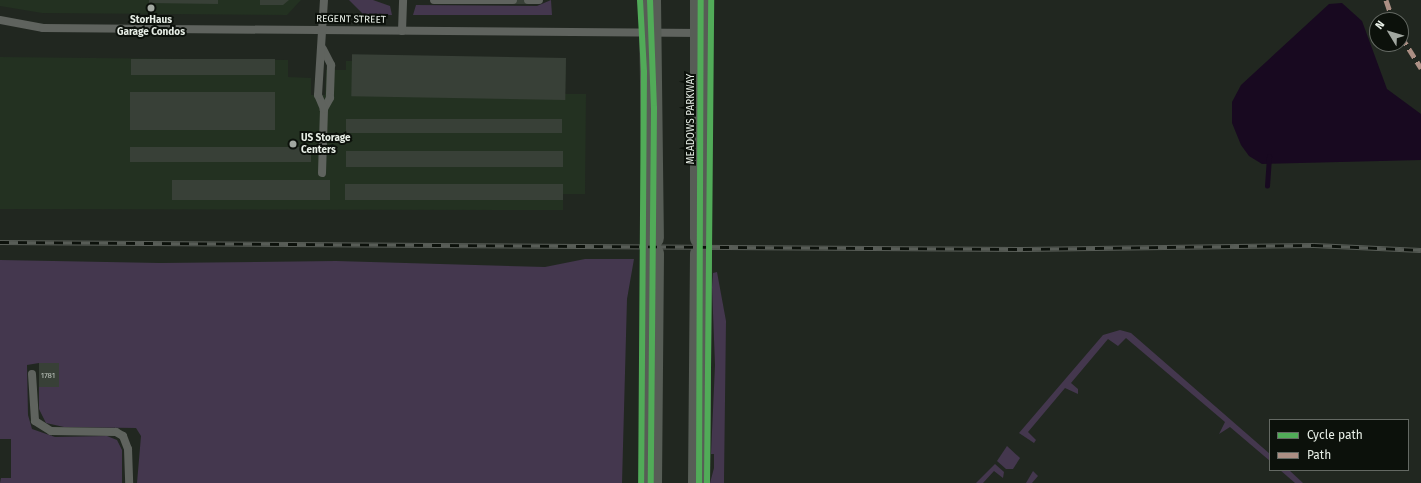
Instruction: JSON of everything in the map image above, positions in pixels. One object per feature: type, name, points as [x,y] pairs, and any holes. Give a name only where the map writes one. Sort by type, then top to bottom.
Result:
[{"type":"main road","points":[[650,0],[652,32],[653,246],[650,483]]},
{"type":"main road","name":"MEADOWS PARKWAY","points":[[699,483],[701,0]]},
{"type":"lane","points":[[322,173],[324,109],[318,95],[323,49],[324,0]]},
{"type":"lane","points":[[402,31],[403,0]]},
{"type":"lane","points":[[434,0],[513,0]]},
{"type":"lane","points":[[528,0],[539,0]]},
{"type":"lane","name":"REGENT STREET","points":[[0,20],[43,28],[702,33]]},
{"type":"lane","points":[[323,49],[330,65],[330,98],[324,109]]},
{"type":"lane","points":[[32,374],[34,421],[51,431],[116,432],[123,436],[128,449],[129,483]]},
{"type":"shaded area","name":"StorHaus Garage Condos","points":[[0,0],[301,0],[287,15],[42,13],[0,6]]},
{"type":"shaded area","points":[[349,0],[373,0],[390,6],[392,15],[364,15]]},
{"type":"shaded area","points":[[551,0],[552,15],[413,15],[416,5],[537,6]]},
{"type":"shaded area","points":[[1342,3],[1362,21],[1369,40],[1369,52],[1373,52],[1387,89],[1421,114],[1421,160],[1262,164],[1249,156],[1241,145],[1232,123],[1232,102],[1241,85],[1329,4]]},
{"type":"shaded area","name":"US Storage Centers","points":[[0,57],[288,60],[288,77],[311,78],[311,95],[325,95],[326,70],[346,70],[346,61],[566,58],[565,94],[586,94],[585,194],[563,194],[563,210],[0,209]]},
{"type":"shaded area","points":[[585,259],[634,259],[627,299],[622,483],[137,483],[141,436],[136,428],[64,427],[46,423],[39,409],[39,387],[58,387],[59,363],[39,363],[27,365],[28,415],[32,429],[55,437],[107,436],[117,440],[122,450],[122,483],[0,483],[1,478],[11,478],[11,439],[0,439],[0,260],[160,263],[336,261],[545,267]]},
{"type":"shaded area","points":[[717,272],[726,321],[724,483],[710,483],[714,468],[714,454],[711,454],[715,365],[712,287],[713,273]]},
{"type":"shaded area","points":[[1120,330],[1131,333],[1269,453],[1269,460],[1230,427],[1219,434],[1225,422],[1126,338],[1118,346],[1108,339],[1071,383],[1078,389],[1078,394],[1065,388],[1028,432],[1036,440],[1034,443],[1019,433],[1103,335]]},
{"type":"shaded area","points":[[1007,446],[1020,458],[1013,469],[1006,469],[997,461]]},
{"type":"shaded area","points":[[995,464],[1004,472],[1003,478],[994,471],[983,483],[976,483]]},
{"type":"shaded area","points":[[1033,471],[1038,476],[1032,483],[1026,483]]},
{"type":"shaded area","points":[[1281,471],[1290,471],[1303,483],[1295,483]]},
{"type":"building","points":[[149,0],[218,0],[218,4],[149,3]]},
{"type":"building","points":[[260,0],[289,0],[283,5],[260,5]]},
{"type":"building","points":[[513,0],[528,0],[528,4],[513,4]]},
{"type":"building","points":[[352,54],[566,58],[565,100],[351,96]]},
{"type":"building","points":[[131,59],[275,59],[275,75],[131,75]]},
{"type":"building","points":[[130,92],[275,92],[275,130],[130,130]]},
{"type":"building","points":[[346,119],[562,119],[562,133],[346,133]]},
{"type":"building","points":[[130,147],[311,147],[311,162],[130,162]]},
{"type":"building","points":[[346,151],[563,151],[563,167],[346,167]]},
{"type":"building","points":[[172,180],[330,180],[330,200],[172,200]]},
{"type":"building","points":[[345,184],[563,184],[563,200],[345,200]]},
{"type":"building","points":[[39,363],[59,363],[59,387],[39,387]]},
{"type":"waterway","points":[[1267,186],[1269,157]]},
{"type":"railway","points":[[0,242],[1023,249],[1314,245],[1421,250]]},
{"type":"marked path","points":[[1386,0],[1390,12]]},
{"type":"marked path","points":[[1409,49],[1421,68]]},
{"type":"cycle path","points":[[640,0],[644,72],[641,483]]},
{"type":"cycle path","points":[[650,0],[654,108],[651,483]]},
{"type":"cycle path","points":[[699,483],[701,0]]},
{"type":"cycle path","points":[[707,483],[711,0]]},
{"type":"place","name":"StorHaus Garage Condos","points":[[151,8]]},
{"type":"place","name":"US Storage Centers","points":[[293,144]]}]
